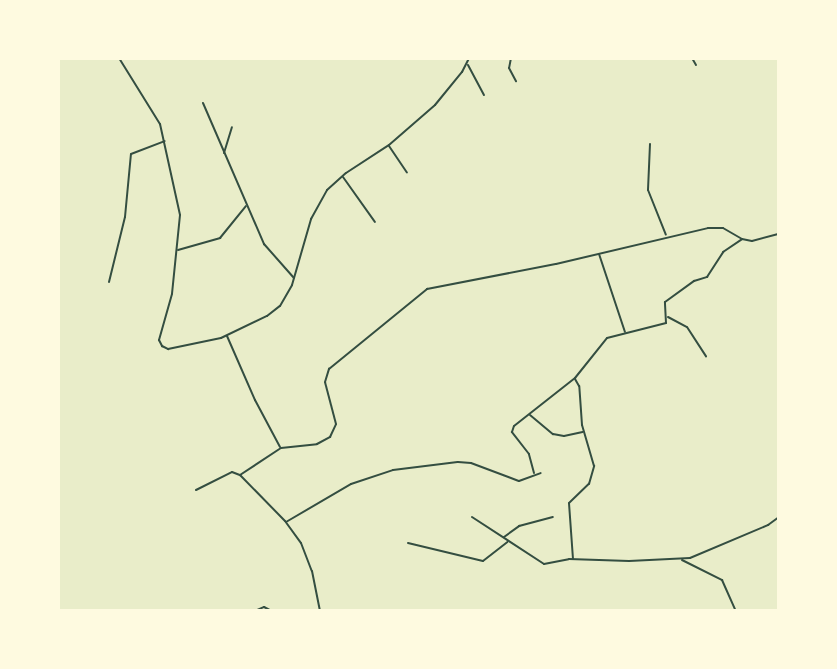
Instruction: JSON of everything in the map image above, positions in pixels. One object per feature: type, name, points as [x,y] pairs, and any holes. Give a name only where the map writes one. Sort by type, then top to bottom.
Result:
[{"type":"street","points":[[119,58],[155,113],[165,141],[180,215],[172,294],[160,344],[165,348],[227,336],[273,312],[286,297],[314,214],[327,190],[389,145],[439,102],[469,58]]},
{"type":"street","points":[[511,58],[509,68],[516,81]]},
{"type":"street","points":[[692,58],[696,65]]},
{"type":"street","points":[[467,64],[484,95]]},
{"type":"street","points":[[203,103],[264,244],[294,278]]},
{"type":"street","points":[[224,154],[232,127]]},
{"type":"street","points":[[109,282],[124,217],[131,154],[165,141]]},
{"type":"street","points":[[389,145],[407,173]]},
{"type":"street","points":[[650,145],[648,190],[667,236]]},
{"type":"street","points":[[342,177],[375,222]]},
{"type":"street","points":[[177,250],[220,238],[246,204]]},
{"type":"street","points":[[240,475],[281,448],[317,444],[330,437],[336,424],[324,382],[329,369],[427,289],[715,227],[742,239],[763,240],[779,234]]},
{"type":"street","points":[[534,473],[529,454],[512,430],[575,378],[604,340],[662,324],[667,317],[665,302],[694,281],[707,276],[723,251],[742,239]]},
{"type":"street","points":[[599,253],[626,332]]},
{"type":"street","points":[[667,317],[687,327],[706,356]]},
{"type":"street","points":[[227,336],[281,448]]},
{"type":"street","points":[[573,558],[569,503],[589,484],[594,466],[584,432],[579,386],[575,378]]},
{"type":"street","points":[[529,414],[553,434],[564,436],[584,432]]},
{"type":"street","points":[[286,522],[351,484],[393,470],[458,462],[471,463],[519,481],[541,472]]},
{"type":"street","points":[[196,490],[232,472],[240,475],[286,522],[301,543],[312,572],[320,611]]},
{"type":"street","points":[[472,517],[542,564],[573,558],[681,559],[713,550],[779,517]]},
{"type":"street","points":[[504,538],[519,526],[553,517]]},
{"type":"street","points":[[408,543],[483,561],[508,541]]},
{"type":"street","points":[[681,559],[722,580],[736,611]]},
{"type":"street","points":[[255,611],[264,607],[272,611]]}]
